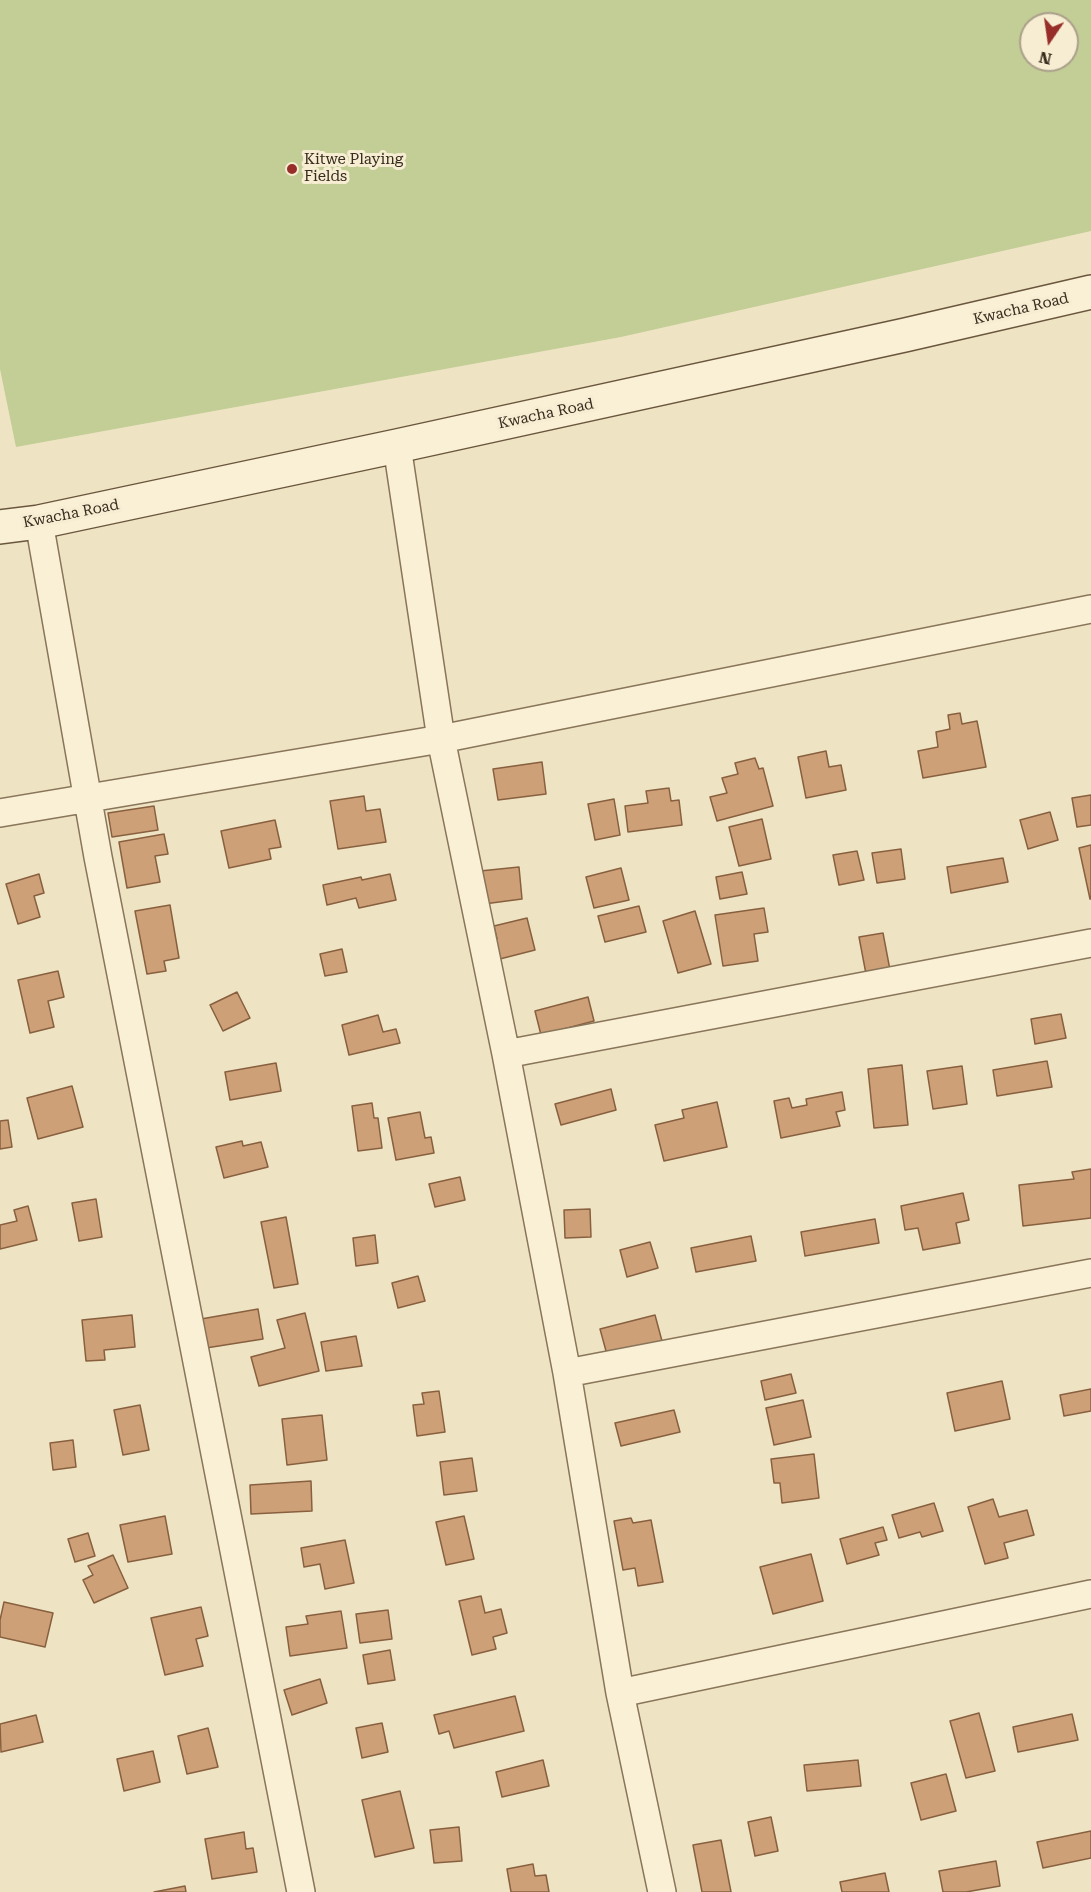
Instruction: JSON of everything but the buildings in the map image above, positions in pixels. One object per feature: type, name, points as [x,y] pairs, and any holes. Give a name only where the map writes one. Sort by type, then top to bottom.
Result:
[{"type":"main road","name":"Kwacha Road","points":[[0,527],[39,522],[397,446],[1091,292]]},
{"type":"street","points":[[397,446],[441,739],[506,1054],[567,1373],[620,1693],[662,1892]]},
{"type":"street","points":[[39,522],[87,798],[301,1892]]},
{"type":"street","points":[[0,813],[441,739],[1091,609]]},
{"type":"street","points":[[506,1054],[1091,943]]},
{"type":"street","points":[[567,1373],[1091,1273]]},
{"type":"street","points":[[620,1693],[1091,1594]]},
{"type":"green space","name":"Kitwe Playing Fields","points":[[0,0],[1091,0],[1091,231],[621,337],[16,447],[0,369]]},
{"type":"place","name":"Kitwe Playing Fields","points":[[292,169]]}]
